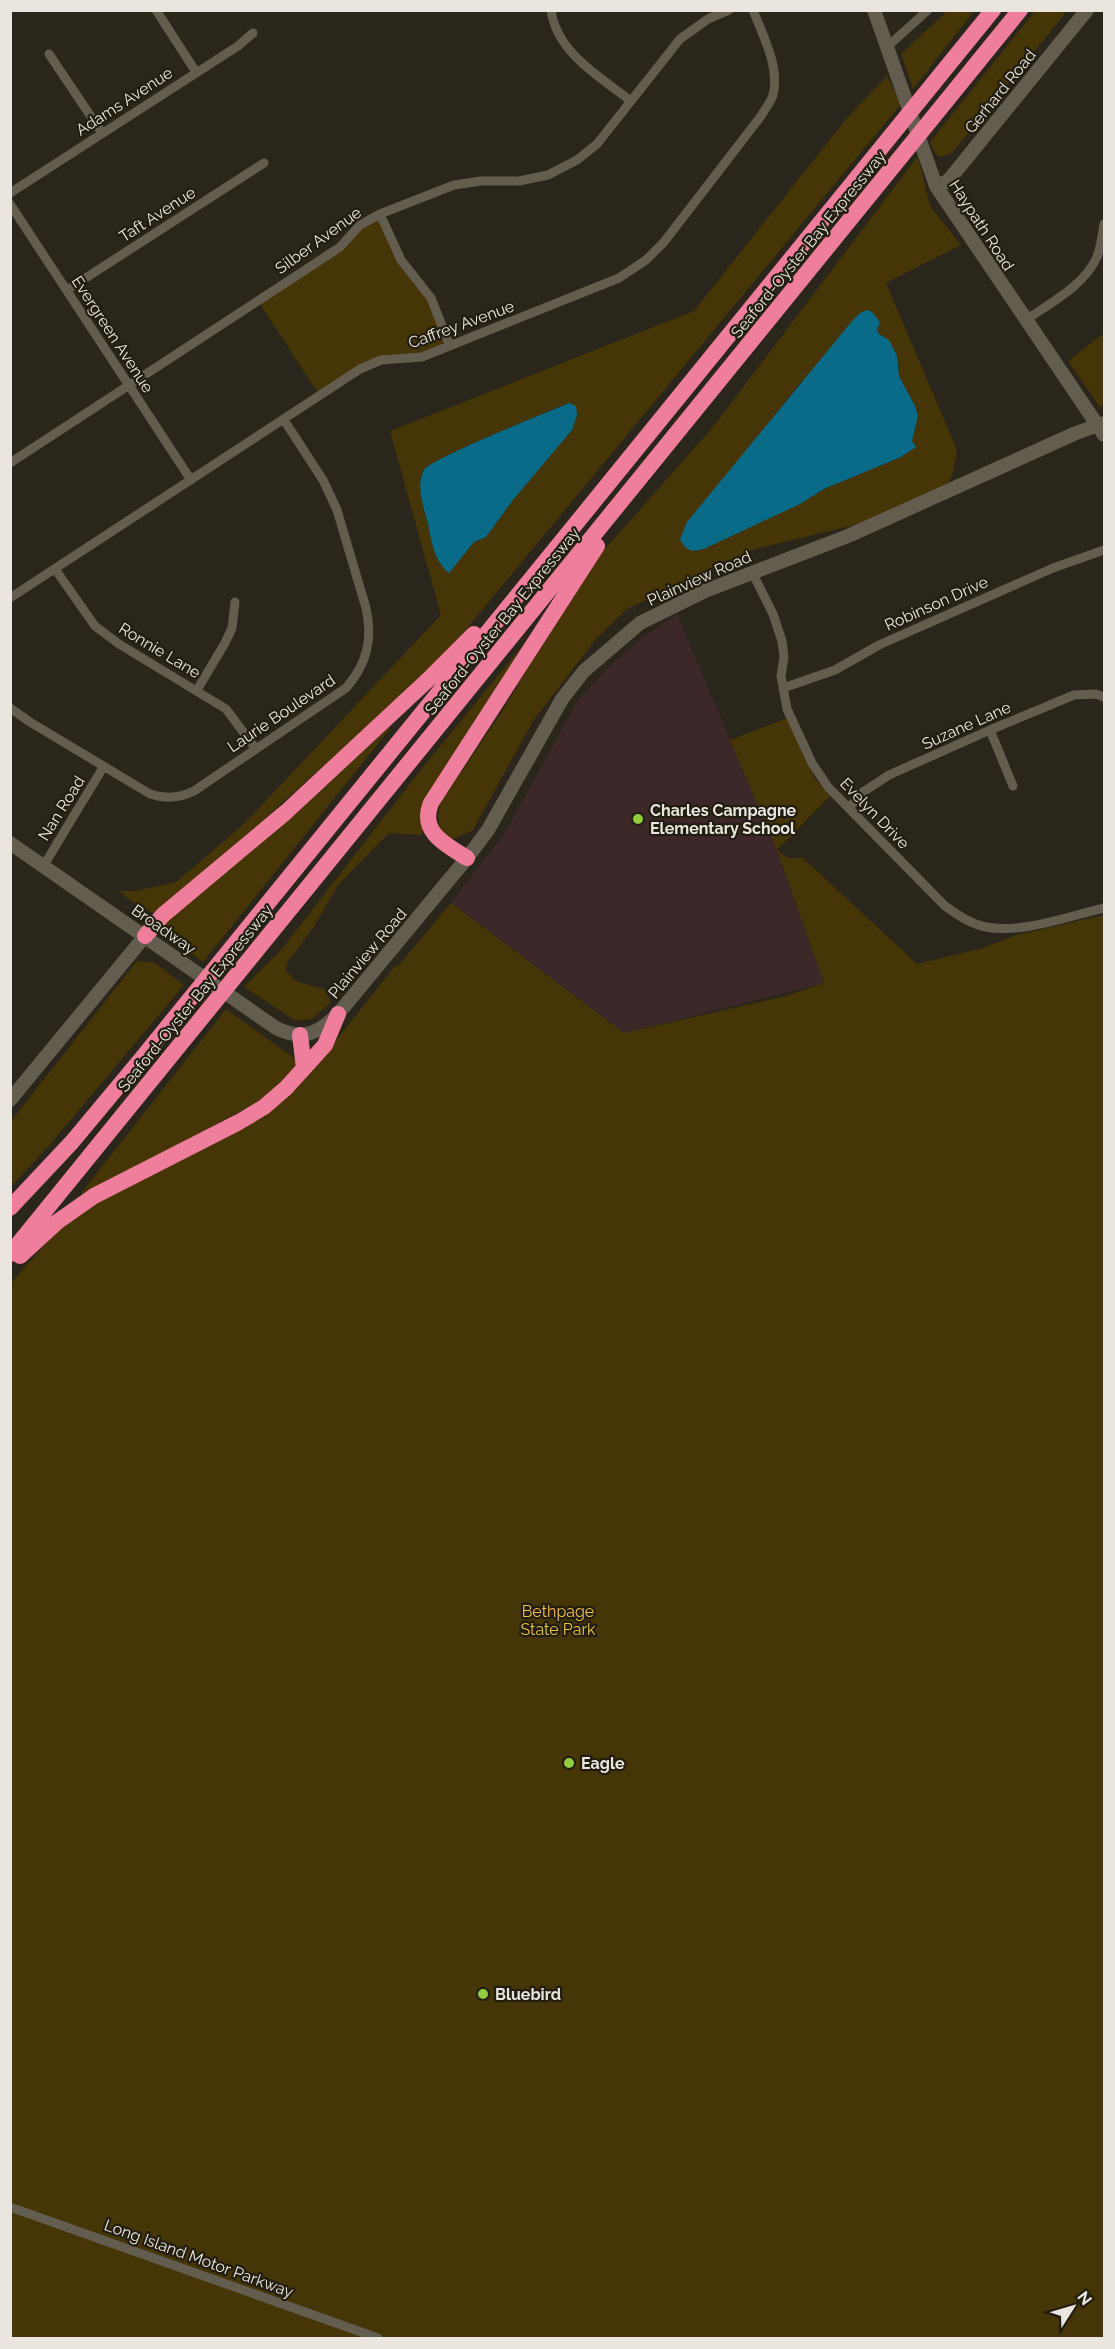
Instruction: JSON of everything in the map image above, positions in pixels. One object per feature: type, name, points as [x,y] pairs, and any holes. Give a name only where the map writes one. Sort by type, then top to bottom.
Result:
[{"type":"highway","name":"Seaford-Oyster Bay Expressway","points":[[10,1208],[90,1121],[993,10]]},
{"type":"highway","name":"Seaford-Oyster Bay Expressway","points":[[10,1254],[1020,10]]},
{"type":"highway","points":[[467,858],[435,836],[428,816],[432,803],[640,479]]},
{"type":"highway","points":[[145,936],[163,915],[286,812],[431,677],[530,579]]},
{"type":"highway","points":[[10,1265],[81,1204],[253,1114],[286,1088],[325,1045],[338,1014]]},
{"type":"highway","points":[[300,1035],[304,1068]]},
{"type":"main road","name":"Haypath Road","points":[[874,10],[936,186],[1102,428]]},
{"type":"main road","name":"Gerhard Road","points":[[936,186],[948,181],[1087,10]]},
{"type":"main road","name":"Plainview Road","points":[[300,1035],[320,1029],[338,1014],[467,858],[488,830],[553,714],[584,671],[640,623],[669,607],[752,572],[848,536],[1102,428]]},
{"type":"main road","name":"Broadway","points":[[10,843],[276,1028],[300,1035]]},
{"type":"main road","points":[[10,1100],[145,936]]},
{"type":"street","points":[[156,10],[196,72]]},
{"type":"street","points":[[551,10],[558,36],[566,48],[630,100]]},
{"type":"street","name":"Silber Avenue","points":[[10,463],[340,247],[360,225],[380,214],[454,185],[481,181],[519,181],[548,175],[578,160],[597,144],[680,39],[708,19],[729,10]]},
{"type":"street","name":"Caffrey Avenue","points":[[10,598],[374,362],[422,357],[619,278],[646,260],[664,242],[761,116],[772,96],[775,82],[773,65],[753,10]]},
{"type":"street","points":[[887,47],[928,10]]},
{"type":"street","name":"Adams Avenue","points":[[10,193],[253,33]]},
{"type":"street","points":[[49,54],[102,133]]},
{"type":"street","name":"Taft Avenue","points":[[67,290],[264,163]]},
{"type":"street","name":"Evergreen Avenue","points":[[10,204],[191,480]]},
{"type":"street","points":[[380,214],[401,260],[431,298],[450,346]]},
{"type":"street","points":[[1026,320],[1079,282],[1090,270],[1097,256],[1104,224]]},
{"type":"street","name":"Laurie Boulevard","points":[[10,708],[150,794],[175,798],[194,791],[346,688],[362,666],[370,635],[366,608],[337,510],[323,480],[284,420]]},
{"type":"street","name":"Robinson Drive","points":[[783,688],[835,670],[879,645],[1053,568],[1104,550]]},
{"type":"street","name":"Ronnie Lane","points":[[55,569],[80,608],[95,626],[119,644],[226,709],[256,749]]},
{"type":"street","name":"Evelyn Drive","points":[[752,572],[773,614],[782,641],[784,657],[781,676],[787,709],[813,763],[828,787],[945,906],[964,920],[984,927],[1004,929],[1104,908]]},
{"type":"street","points":[[197,690],[229,636],[235,602]]},
{"type":"street","name":"Suzane Lane","points":[[849,808],[863,792],[889,775],[990,730],[1074,694],[1096,694],[1104,697]]},
{"type":"street","points":[[990,730],[1013,786]]},
{"type":"street","name":"Nan Road","points":[[44,865],[104,766]]},
{"type":"street","name":"Long Island Motor Parkway","points":[[10,2206],[378,2338]]},
{"type":"shaded area","name":"Charles Campagne Elementary School","points":[[677,614],[777,850],[824,983],[624,1033],[451,903],[505,833],[577,702],[605,671],[641,639]]},
{"type":"green space","points":[[947,11],[974,11],[913,89],[901,54]]},
{"type":"green space","points":[[1035,11],[1067,11],[952,153],[940,157],[935,153],[930,142]]},
{"type":"green space","points":[[887,76],[901,104],[439,662],[155,914],[132,902],[119,891],[135,891],[176,882],[243,825],[441,615],[390,431],[694,311],[847,118]],"holes":[[[568,403],[577,415],[571,430],[513,500],[486,537],[474,542],[462,555],[430,533],[420,486],[423,471],[430,465]]]},
{"type":"green space","points":[[918,156],[930,206],[961,245],[886,283],[957,450],[952,476],[947,484],[867,522],[751,550],[627,609],[596,639],[533,721],[473,830],[451,840],[446,837],[439,825],[440,804],[505,707],[552,626],[597,558],[713,427]],"holes":[[[880,322],[877,330],[899,365],[899,376],[915,406],[918,416],[912,441],[916,446],[901,457],[824,489],[800,504],[694,552],[737,463],[800,383]]]},
{"type":"green space","points":[[380,214],[389,237],[423,286],[450,346],[422,357],[381,360],[320,396],[258,301]]},
{"type":"green space","points":[[1104,333],[1104,405],[1100,407],[1068,361]]},
{"type":"green space","points":[[529,638],[421,812],[423,831],[421,835],[389,833],[338,885],[313,928],[287,963],[286,971],[296,981],[324,989],[331,1002],[312,1019],[296,1021],[244,987],[281,950],[423,767]]},
{"type":"green space","points":[[788,718],[815,779],[830,796],[777,850],[730,740]]},
{"type":"green space","points":[[390,726],[203,962],[158,929],[176,911],[275,830]]},
{"type":"green space","name":"Bethpage State Park","points":[[777,850],[788,858],[803,858],[917,964],[983,948],[1017,935],[1104,915],[1104,2338],[11,2338],[11,1283],[54,1234],[85,1209],[315,1067],[395,966],[398,966],[451,903],[624,1033],[786,996],[824,983]]},
{"type":"green space","points":[[137,961],[155,963],[184,985],[53,1141],[11,1187],[11,1121]]},
{"type":"green space","points":[[226,1009],[300,1064],[287,1079],[256,1103],[83,1195],[82,1192]]},
{"type":"water","points":[[867,310],[872,312],[880,322],[877,330],[879,334],[889,340],[897,356],[899,376],[915,406],[918,416],[912,441],[916,447],[901,457],[824,489],[800,504],[706,548],[693,551],[685,547],[680,539],[687,522],[852,321]]},
{"type":"water","points":[[569,403],[576,406],[577,415],[572,430],[513,500],[486,537],[474,542],[449,573],[440,563],[434,551],[420,490],[424,470],[431,464],[467,446]]},
{"type":"place","name":"Charles Campagne Elementary School","points":[[638,819]]},
{"type":"place","name":"Eagle","points":[[569,1763]]},
{"type":"place","name":"Bluebird","points":[[483,1994]]}]
